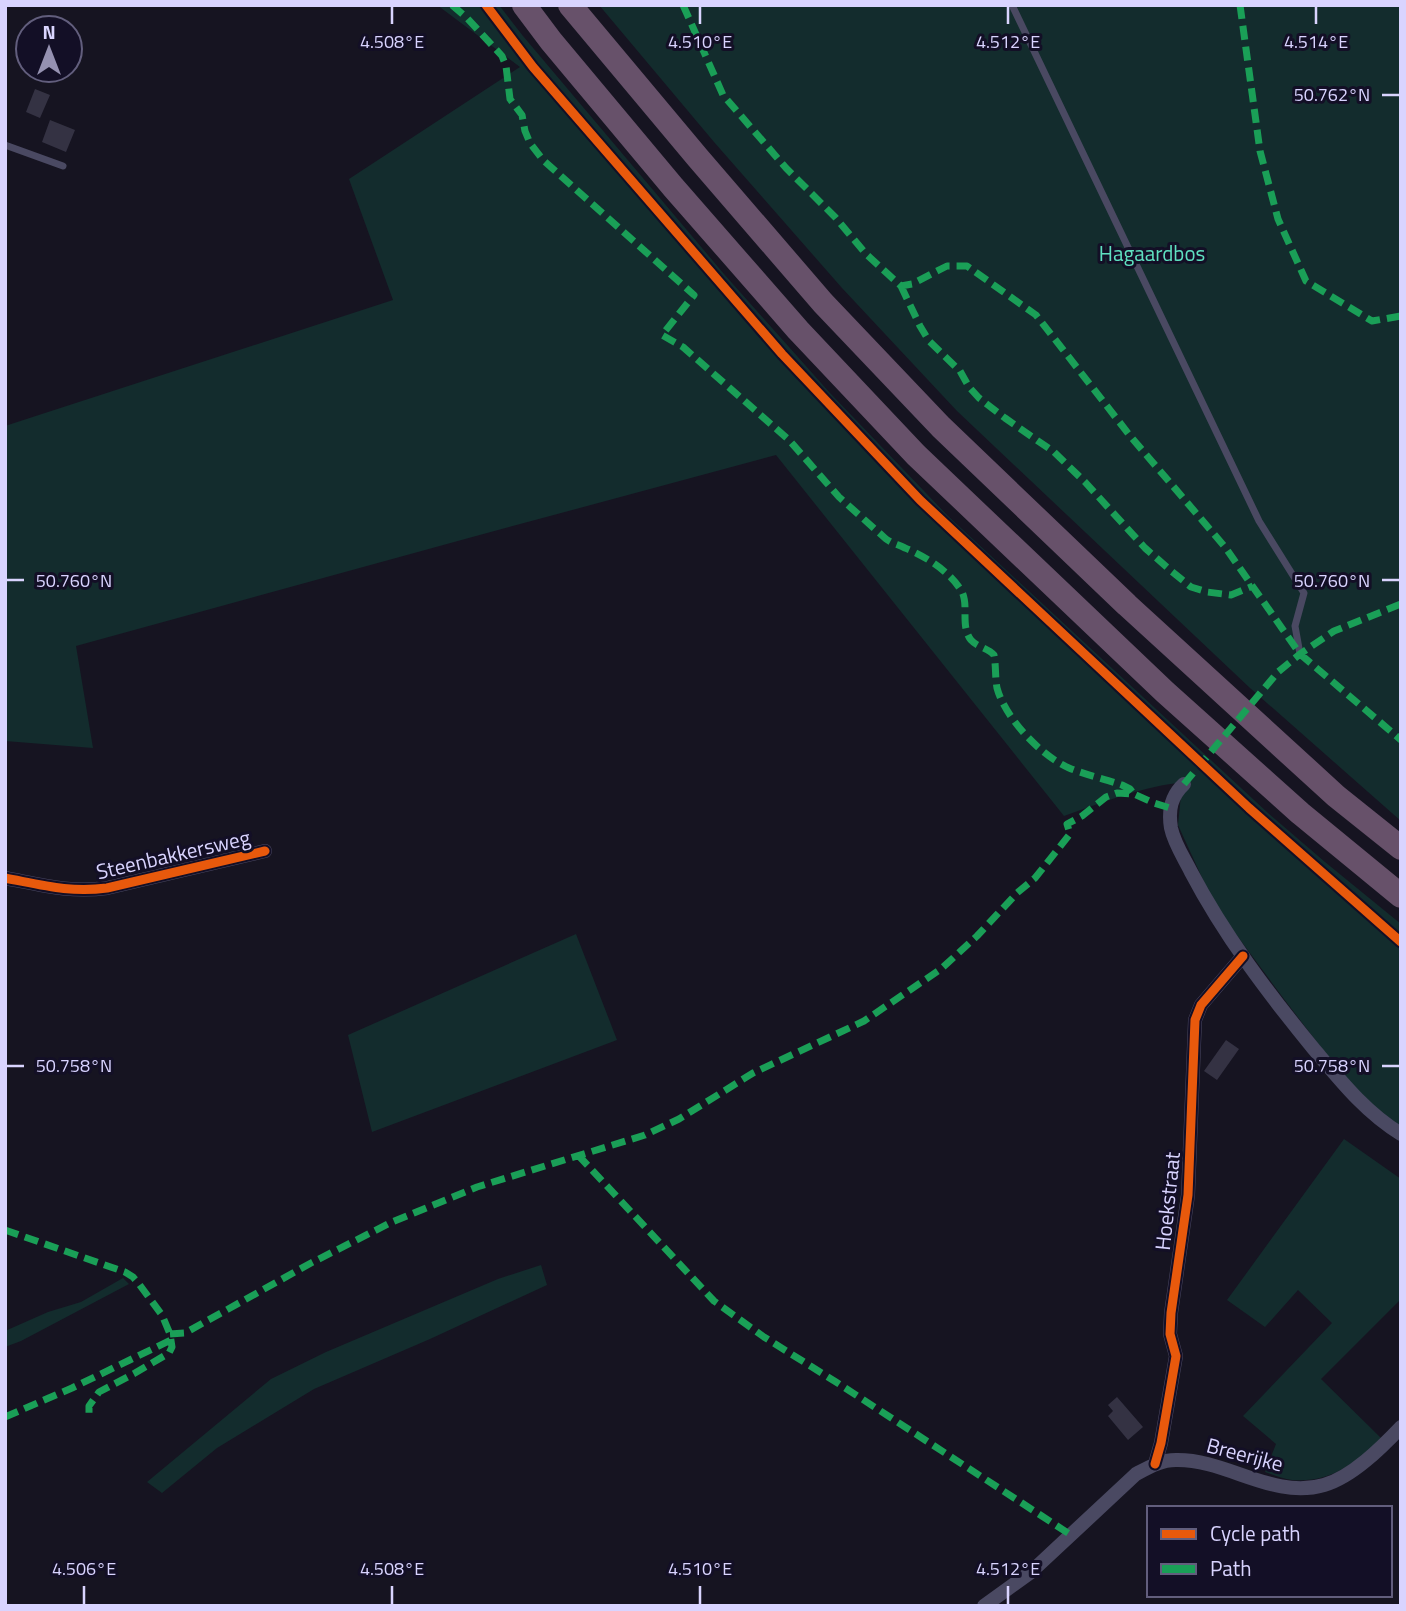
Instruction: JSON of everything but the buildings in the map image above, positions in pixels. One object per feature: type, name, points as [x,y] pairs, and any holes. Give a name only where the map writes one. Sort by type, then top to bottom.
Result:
[{"type":"highway","points":[[524,5],[682,197],[798,330],[916,455],[1164,692],[1300,813],[1401,896]]},
{"type":"highway","points":[[570,5],[823,303],[941,427],[1127,606],[1336,796],[1401,848]]},
{"type":"street","points":[[1184,784],[1172,798],[1171,821],[1174,838],[1200,889],[1243,956],[1296,1027],[1348,1090],[1380,1120],[1401,1134]]},
{"type":"street","name":"Steenbakkersweg","points":[[5,878],[65,890],[86,891],[265,851]]},
{"type":"street","name":"Hoekstraat","points":[[1155,1464],[1176,1356],[1170,1334],[1191,1158],[1195,1020],[1201,1004],[1243,956]]},
{"type":"street","name":"Breerijke","points":[[984,1606],[1031,1572],[1136,1474],[1155,1464],[1176,1460],[1195,1462],[1275,1486],[1301,1489],[1324,1485],[1343,1477],[1382,1447],[1401,1427]]},
{"type":"lane","points":[[1012,5],[1259,521],[1304,593],[1295,626],[1300,654]]},
{"type":"lane","points":[[5,145],[63,166]]},
{"type":"green space","points":[[437,5],[499,5],[724,274],[830,393],[948,516],[1268,813],[1401,924],[1401,1126],[1379,1113],[1349,1084],[1215,906],[1178,825],[1181,795],[1177,783],[1134,792],[1064,816],[776,455],[76,646],[93,748],[5,741],[5,426],[393,300],[349,179],[520,67]]},
{"type":"green space","name":"Hagaardbos","points":[[599,5],[1401,5],[1401,821],[1250,688],[957,411],[842,288]]},
{"type":"green space","points":[[576,934],[617,1040],[372,1132],[348,1035]]},
{"type":"green space","points":[[1344,1139],[1401,1179],[1401,1299],[1321,1379],[1382,1439],[1342,1470],[1319,1478],[1289,1479],[1265,1472],[1276,1444],[1243,1416],[1332,1323],[1298,1290],[1265,1327],[1227,1300]]},
{"type":"green space","points":[[541,1265],[547,1285],[314,1389],[217,1448],[162,1493],[147,1482],[271,1379],[326,1352],[498,1279]]},
{"type":"green space","points":[[123,1278],[129,1284],[5,1347],[5,1331],[48,1312],[81,1302]]},
{"type":"marked path","points":[[452,5],[502,56],[506,66],[510,99],[522,115],[530,143],[543,160],[694,295],[662,335],[683,347],[789,440],[839,497],[886,539],[929,560],[951,578],[964,598],[966,629],[971,640],[994,655],[997,688],[1001,700],[1016,723],[1036,745],[1069,768],[1122,785],[1134,794]]},
{"type":"marked path","points":[[683,5],[723,95],[866,254],[901,286],[912,284],[947,266],[967,266],[1036,315],[1131,437],[1225,547],[1300,654],[1401,740]]},
{"type":"marked path","points":[[1240,5],[1260,151],[1278,219],[1306,281],[1372,321],[1401,316]]},
{"type":"marked path","points":[[901,286],[929,341],[960,371],[979,398],[1054,452],[1145,548],[1170,570],[1191,587],[1207,592],[1231,595],[1253,586]]},
{"type":"marked path","points":[[1184,784],[1278,672],[1334,631],[1401,604]]},
{"type":"marked path","points":[[170,1334],[185,1333],[311,1263],[392,1222],[477,1187],[645,1135],[679,1119],[753,1073],[864,1021],[941,969],[1035,878],[1070,834],[1067,824],[1106,797],[1117,793],[1134,794],[1170,808]]},
{"type":"marked path","points":[[578,1155],[714,1301],[764,1337],[1071,1535]]},
{"type":"marked path","points":[[5,1230],[125,1272],[133,1277],[162,1315],[170,1334],[172,1347],[169,1353],[99,1392],[89,1406],[89,1415]]},
{"type":"marked path","points":[[5,1417],[171,1340]]},
{"type":"cycle path","points":[[486,5],[533,67],[782,354],[920,500],[1249,808],[1401,942]]},
{"type":"cycle path","points":[[5,878],[68,889],[107,888],[265,851]]},
{"type":"cycle path","points":[[1155,1464],[1176,1356],[1170,1334],[1171,1313],[1188,1195],[1195,1020],[1201,1005],[1243,956]]}]
